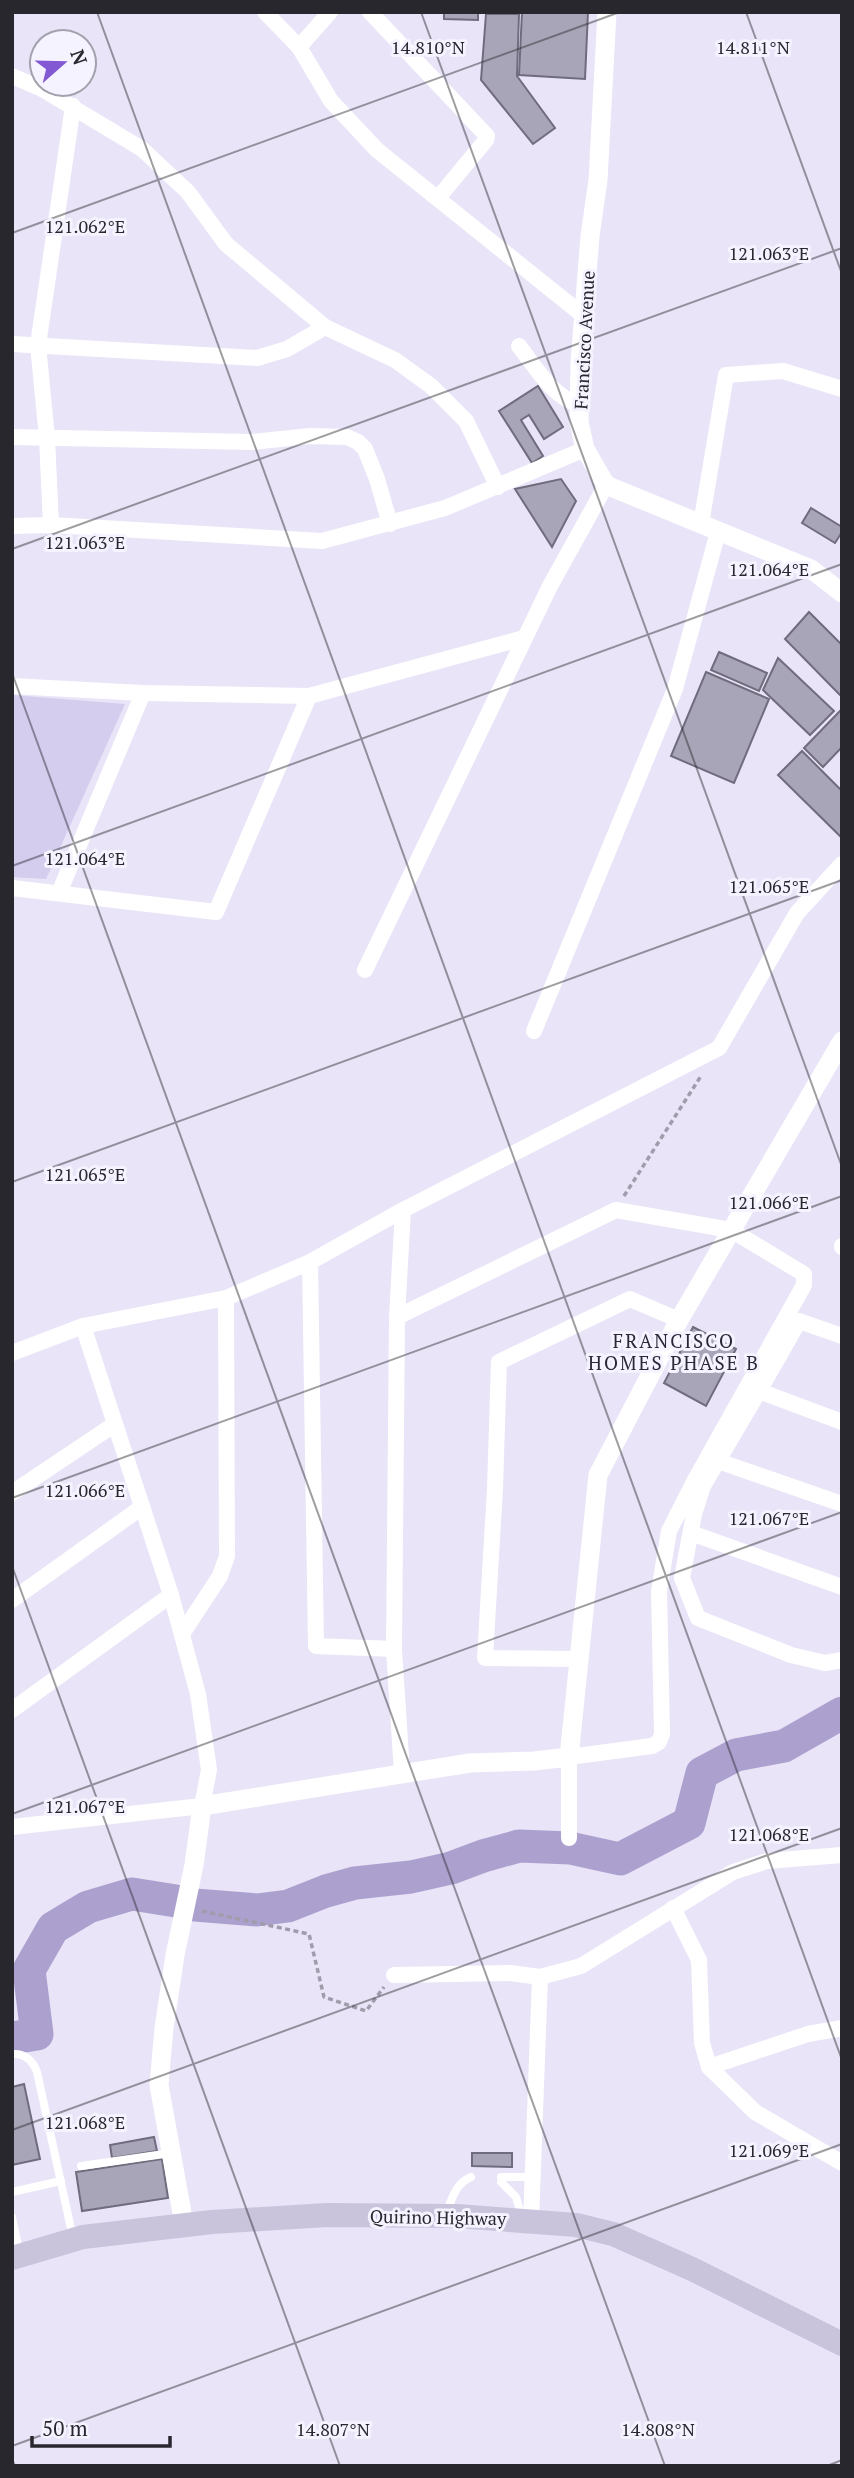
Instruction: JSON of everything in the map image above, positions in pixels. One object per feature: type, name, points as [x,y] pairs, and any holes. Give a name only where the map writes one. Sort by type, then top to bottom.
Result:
[{"type":"main road","name":"Quirino Highway","points":[[16,2257],[74,2240],[184,2224],[327,2215],[446,2216],[576,2225],[613,2234],[692,2269],[842,2344]]},
{"type":"street","points":[[265,12],[299,47],[331,101],[377,150],[584,316]]},
{"type":"street","points":[[299,47],[330,12]]},
{"type":"street","points":[[370,12],[487,136],[438,198]]},
{"type":"street","name":"Francisco Avenue","points":[[606,485],[585,449],[579,422],[579,405],[590,236],[598,180],[607,12]]},
{"type":"street","points":[[12,76],[43,89],[142,149],[188,192],[226,244],[325,327],[395,360],[431,386],[466,421],[498,487]]},
{"type":"street","points":[[51,525],[47,438],[38,345],[73,106]]},
{"type":"street","points":[[12,344],[257,358],[287,349],[325,327]]},
{"type":"street","points":[[519,346],[554,391],[564,400],[579,405]]},
{"type":"street","points":[[534,1031],[675,689],[709,528],[726,375],[783,371],[842,389]]},
{"type":"street","points":[[12,437],[253,442],[310,436],[347,437],[365,449],[390,524]]},
{"type":"street","points":[[12,526],[51,525],[322,541],[445,508],[585,449]]},
{"type":"street","points":[[365,970],[524,638],[606,485],[811,569],[842,593]]},
{"type":"street","points":[[12,686],[143,693],[310,696],[524,638]]},
{"type":"street","points":[[59,893],[143,693]]},
{"type":"street","points":[[12,888],[216,912],[310,696]]},
{"type":"street","points":[[12,1353],[83,1326],[226,1298],[310,1262],[404,1210],[719,1048],[797,914],[842,864]]},
{"type":"street","points":[[569,1838],[569,1757],[598,1475],[679,1320],[842,1041]]},
{"type":"street","points":[[402,1773],[394,1649],[397,1317],[404,1210]]},
{"type":"street","points":[[12,1828],[202,1806],[470,1763],[534,1761],[652,1746],[659,1742],[662,1734],[659,1591],[669,1531],[804,1285],[804,1274],[731,1230],[616,1210],[397,1317]]},
{"type":"street","points":[[310,1262],[316,1646],[394,1649]]},
{"type":"street","points":[[182,1634],[220,1576],[226,1556],[226,1298]]},
{"type":"street","points":[[578,1659],[485,1658],[499,1362],[630,1299],[679,1320]]},
{"type":"street","points":[[842,1336],[799,1321],[703,1486],[682,1578],[698,1618],[791,1655],[825,1664],[842,1660]]},
{"type":"street","points":[[83,1326],[182,1634],[198,1694],[209,1770],[164,2028],[159,2085],[184,2224]]},
{"type":"street","points":[[759,1391],[842,1422]]},
{"type":"street","points":[[12,1493],[115,1424]]},
{"type":"street","points":[[718,1461],[842,1504]]},
{"type":"street","points":[[12,1600],[142,1507]]},
{"type":"street","points":[[691,1533],[842,1587]]},
{"type":"street","points":[[12,1710],[170,1595]]},
{"type":"street","points":[[394,1975],[510,1973],[540,1977],[581,1966],[733,1872],[767,1861],[842,1855]]},
{"type":"street","points":[[673,1908],[699,1960],[702,2043],[709,2067],[755,2112],[842,2163]]},
{"type":"street","points":[[527,2220],[532,2177],[540,1977]]},
{"type":"street","points":[[709,2067],[808,2034],[842,2028]]},
{"type":"lane","points":[[12,2054],[18,2053],[33,2062],[37,2072],[74,2240]]},
{"type":"lane","points":[[81,2166],[171,2152]]},
{"type":"lane","points":[[446,2216],[456,2189],[471,2177]]},
{"type":"lane","points":[[527,2220],[516,2197],[501,2180],[532,2177]]},
{"type":"lane","points":[[12,2192],[61,2180]]},
{"type":"lane","points":[[12,2217],[16,2257]]},
{"type":"path","points":[[616,1210],[719,1048]]},
{"type":"path","points":[[184,1913],[201,1911],[309,1934],[324,1997],[366,2011],[394,1975]]},
{"type":"shaded area","points":[[12,695],[125,704],[46,879],[12,877]]},
{"type":"building","points":[[444,12],[478,12],[478,20],[444,19]]},
{"type":"building","points":[[522,12],[588,12],[585,79],[519,75]]},
{"type":"building","points":[[486,14],[519,14],[517,76],[555,128],[533,144],[481,80]]},
{"type":"building","points":[[538,386],[563,427],[544,439],[529,415],[521,420],[543,456],[532,463],[499,411]]},
{"type":"building","points":[[561,479],[576,501],[552,547],[515,489]]},
{"type":"building","points":[[811,508],[842,527],[835,543],[802,523]]},
{"type":"building","points":[[809,612],[842,645],[842,697],[785,639]]},
{"type":"building","points":[[719,652],[767,673],[759,691],[711,670]]},
{"type":"building","points":[[778,658],[834,711],[810,735],[763,690]]},
{"type":"building","points":[[706,672],[769,699],[734,783],[671,756]]},
{"type":"building","points":[[840,711],[842,747],[823,767],[804,748]]},
{"type":"building","points":[[802,751],[842,791],[842,838],[778,775]]},
{"type":"building","points":[[693,1327],[736,1349],[706,1406],[664,1383]]},
{"type":"building","points":[[24,2084],[40,2159],[12,2165],[12,2087]]},
{"type":"building","points":[[154,2137],[157,2151],[112,2158],[110,2145]]},
{"type":"building","points":[[472,2153],[512,2153],[512,2167],[472,2166]]},
{"type":"building","points":[[162,2159],[168,2198],[82,2211],[76,2172]]},
{"type":"waterway","points":[[195,1905],[257,1910],[288,1906],[355,1883],[411,1877],[451,1868],[519,1846],[570,1848],[620,1859],[689,1823],[702,1773],[736,1755],[784,1746],[842,1713]]},
{"type":"waterway","points":[[12,2038],[37,2034],[29,1970],[53,1928],[88,1907],[132,1894],[176,1901]]},
{"type":"district","name":"FRANCISCO HOMES PHASE B","points":[[674,1351]]}]
